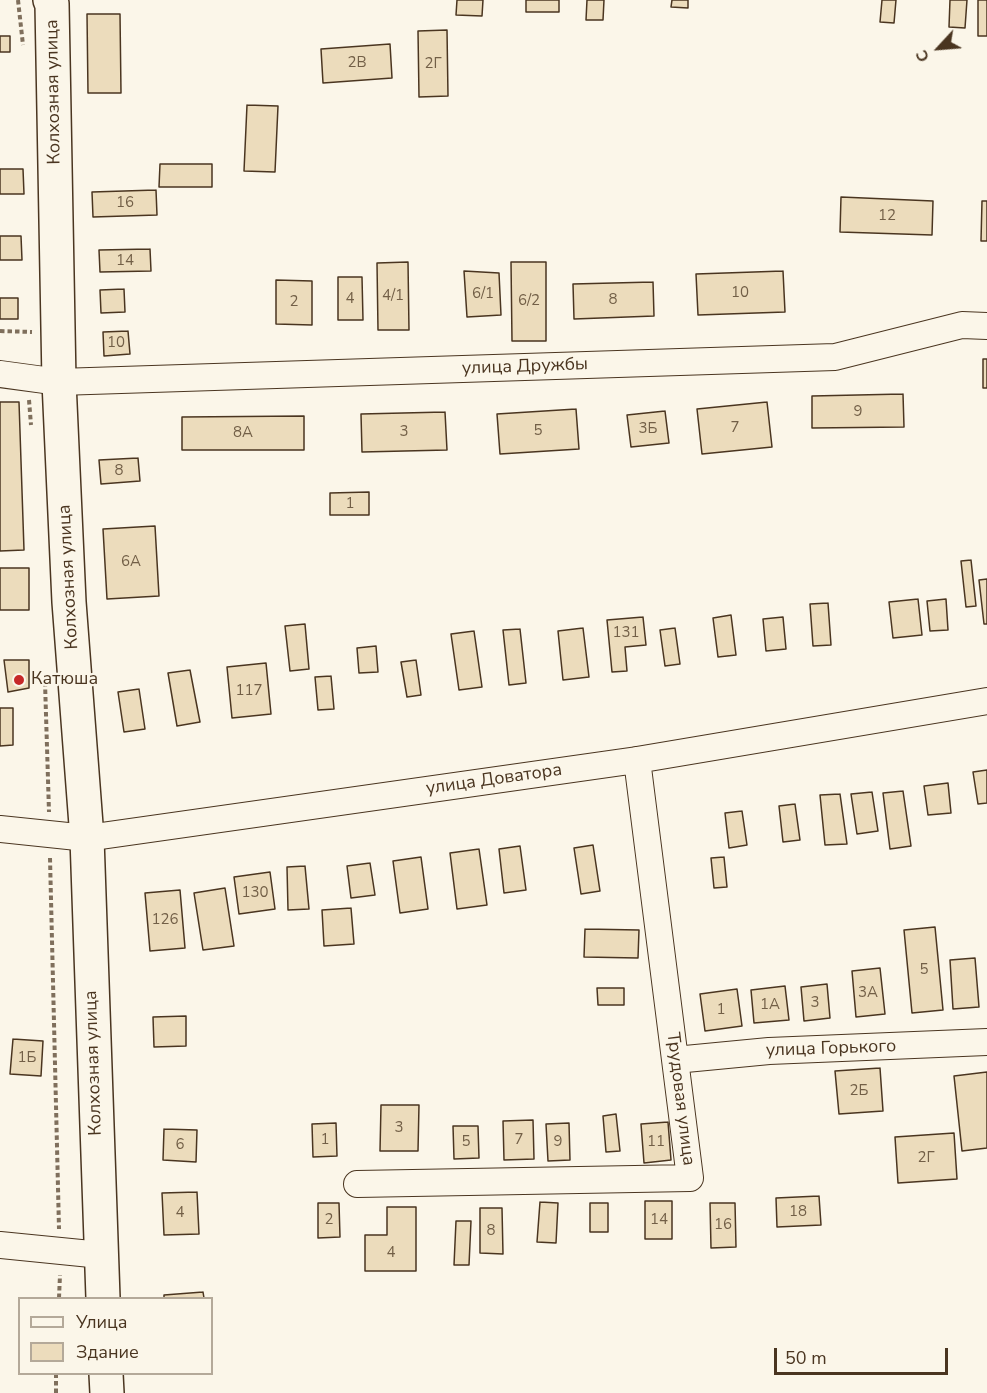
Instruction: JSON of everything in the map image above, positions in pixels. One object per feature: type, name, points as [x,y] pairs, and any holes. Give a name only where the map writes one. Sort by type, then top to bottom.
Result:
[{"type":"main road","name":"Колхозная улица","points":[[50,0],[52,4],[59,382],[69,602],[87,838],[103,1297]]},
{"type":"main road","points":[[106,1375],[107,1393]]},
{"type":"street","name":"улица Дружбы","points":[[0,374],[59,382],[835,357],[962,324],[987,326]]},
{"type":"street","name":"улица Доватора","points":[[0,829],[87,838],[637,760],[987,701]]},
{"type":"street","name":"Трудовая улица","points":[[357,1184],[690,1178],[637,760]]},
{"type":"street","name":"улица Горького","points":[[675,1060],[769,1051],[987,1042]]},
{"type":"street","points":[[0,1245],[100,1255]]},
{"type":"path","points":[[0,331],[33,332]]},
{"type":"path","points":[[56,1375],[56,1393]]},
{"type":"building","points":[[457,0],[483,0],[482,16],[456,15]]},
{"type":"building","points":[[526,0],[559,0],[559,12],[526,12]]},
{"type":"building","points":[[587,0],[604,0],[603,20],[586,20]]},
{"type":"building","points":[[672,0],[688,0],[688,8],[671,7]]},
{"type":"building","points":[[882,0],[896,0],[894,23],[880,22]]},
{"type":"building","points":[[950,0],[967,0],[965,28],[949,27]]},
{"type":"building","points":[[978,0],[987,0],[987,36],[978,36]]},
{"type":"building","points":[[87,14],[120,14],[121,93],[88,93]]},
{"type":"building","points":[[447,30],[448,96],[419,97],[418,31]]},
{"type":"building","points":[[0,36],[10,36],[10,52],[0,52]]},
{"type":"building","points":[[390,44],[392,78],[323,83],[321,49]]},
{"type":"building","points":[[247,105],[278,106],[275,172],[244,171]]},
{"type":"building","points":[[160,164],[212,164],[212,187],[159,187]]},
{"type":"building","points":[[0,169],[23,169],[24,194],[0,194]]},
{"type":"building","points":[[156,190],[157,215],[93,217],[92,192]]},
{"type":"building","points":[[841,197],[933,201],[932,235],[840,232]]},
{"type":"building","points":[[982,201],[987,201],[987,241],[981,241]]},
{"type":"building","points":[[0,236],[21,236],[22,260],[0,260]]},
{"type":"building","points":[[150,249],[151,271],[100,272],[99,250]]},
{"type":"building","points":[[408,262],[409,330],[378,330],[377,263]]},
{"type":"building","points":[[511,262],[546,262],[546,341],[512,341]]},
{"type":"building","points":[[464,271],[499,273],[501,315],[467,317]]},
{"type":"building","points":[[783,271],[785,312],[698,315],[696,274]]},
{"type":"building","points":[[338,277],[362,277],[363,320],[338,320]]},
{"type":"building","points":[[276,280],[312,281],[312,325],[276,324]]},
{"type":"building","points":[[653,282],[654,316],[574,319],[573,284]]},
{"type":"building","points":[[124,289],[125,312],[101,313],[100,290]]},
{"type":"building","points":[[0,298],[18,298],[18,319],[0,319]]},
{"type":"building","points":[[128,331],[130,354],[104,356],[103,332]]},
{"type":"building","points":[[983,359],[987,359],[987,388],[983,388]]},
{"type":"building","points":[[903,394],[904,427],[812,428],[812,396]]},
{"type":"building","points":[[0,402],[19,402],[24,550],[0,551]]},
{"type":"building","points":[[767,402],[772,447],[702,454],[697,409]]},
{"type":"building","points":[[576,409],[579,449],[500,454],[497,414]]},
{"type":"building","points":[[665,411],[669,443],[631,447],[627,415]]},
{"type":"building","points":[[445,412],[447,450],[362,452],[361,414]]},
{"type":"building","points":[[304,416],[304,450],[182,450],[182,417]]},
{"type":"building","points":[[138,458],[140,481],[101,484],[99,460]]},
{"type":"building","points":[[369,492],[369,515],[330,515],[330,493]]},
{"type":"building","points":[[155,526],[159,596],[107,599],[103,529]]},
{"type":"building","points":[[971,560],[976,606],[966,607],[961,561]]},
{"type":"building","points":[[0,568],[29,568],[29,610],[0,610]]},
{"type":"building","points":[[987,579],[987,624],[984,624],[979,580]]},
{"type":"building","points":[[918,599],[922,635],[893,638],[889,602]]},
{"type":"building","points":[[946,599],[948,630],[930,631],[927,601]]},
{"type":"building","points":[[828,603],[831,645],[813,646],[810,604]]},
{"type":"building","points":[[731,615],[736,655],[718,657],[713,618]]},
{"type":"building","points":[[643,617],[646,645],[625,647],[627,671],[612,672],[607,620]]},
{"type":"building","points":[[783,617],[786,649],[766,651],[763,619]]},
{"type":"building","points":[[305,624],[309,669],[290,671],[285,626]]},
{"type":"building","points":[[583,628],[589,677],[563,680],[558,631]]},
{"type":"building","points":[[675,628],[680,664],[665,666],[660,630]]},
{"type":"building","points":[[520,629],[526,683],[509,685],[503,630]]},
{"type":"building","points":[[474,631],[482,687],[459,690],[451,634]]},
{"type":"building","points":[[376,646],[378,672],[359,673],[357,648]]},
{"type":"building","points":[[4,660],[29,660],[29,688],[8,692]]},
{"type":"building","points":[[416,660],[421,695],[407,697],[401,662]]},
{"type":"building","points":[[266,663],[271,714],[232,718],[227,667]]},
{"type":"building","points":[[190,670],[200,722],[177,726],[168,673]]},
{"type":"building","points":[[331,676],[334,709],[318,710],[315,677]]},
{"type":"building","points":[[139,689],[145,729],[124,732],[118,692]]},
{"type":"building","points":[[0,708],[13,708],[13,745],[0,746]]},
{"type":"building","points":[[987,770],[987,803],[978,804],[973,772]]},
{"type":"building","points":[[948,783],[951,813],[928,815],[924,786]]},
{"type":"building","points":[[903,791],[911,846],[890,849],[883,793]]},
{"type":"building","points":[[872,792],[878,831],[857,834],[851,794]]},
{"type":"building","points":[[840,794],[847,844],[825,845],[820,795]]},
{"type":"building","points":[[795,804],[800,840],[783,842],[779,806]]},
{"type":"building","points":[[742,811],[747,845],[729,848],[725,813]]},
{"type":"building","points":[[593,845],[600,891],[581,894],[574,848]]},
{"type":"building","points":[[520,846],[526,890],[504,893],[499,849]]},
{"type":"building","points":[[479,849],[487,905],[457,909],[450,853]]},
{"type":"building","points":[[421,857],[428,909],[400,913],[393,861]]},
{"type":"building","points":[[724,857],[727,887],[714,888],[711,858]]},
{"type":"building","points":[[370,863],[375,895],[351,898],[347,866]]},
{"type":"building","points":[[305,866],[309,909],[288,910],[287,867]]},
{"type":"building","points":[[270,872],[275,909],[239,914],[234,877]]},
{"type":"building","points":[[225,888],[234,946],[203,950],[194,893]]},
{"type":"building","points":[[180,890],[185,948],[150,951],[145,893]]},
{"type":"building","points":[[351,908],[354,944],[324,946],[322,910]]},
{"type":"building","points":[[935,927],[943,1010],[912,1013],[904,930]]},
{"type":"building","points":[[585,929],[639,930],[638,958],[584,957]]},
{"type":"building","points":[[975,958],[979,1007],[953,1009],[950,960]]},
{"type":"building","points":[[880,968],[885,1014],[856,1017],[852,971]]},
{"type":"building","points":[[827,984],[830,1018],[804,1021],[801,987]]},
{"type":"building","points":[[785,986],[789,1020],[754,1023],[751,990]]},
{"type":"building","points":[[597,988],[624,988],[624,1005],[598,1005]]},
{"type":"building","points":[[737,989],[742,1026],[705,1031],[700,994]]},
{"type":"building","points":[[186,1016],[186,1046],[154,1047],[153,1017]]},
{"type":"building","points":[[13,1039],[43,1041],[41,1076],[10,1074]]},
{"type":"building","points":[[880,1068],[883,1111],[839,1114],[835,1071]]},
{"type":"building","points":[[987,1072],[987,1148],[962,1151],[954,1076]]},
{"type":"building","points":[[381,1105],[419,1105],[418,1151],[380,1151]]},
{"type":"building","points":[[616,1114],[620,1151],[606,1152],[603,1116]]},
{"type":"building","points":[[533,1120],[534,1159],[504,1160],[503,1121]]},
{"type":"building","points":[[668,1122],[671,1160],[644,1163],[641,1124]]},
{"type":"building","points":[[336,1123],[337,1156],[313,1157],[312,1124]]},
{"type":"building","points":[[569,1123],[570,1160],[548,1161],[546,1124]]},
{"type":"building","points":[[453,1126],[478,1126],[479,1158],[454,1159]]},
{"type":"building","points":[[164,1129],[197,1130],[196,1162],[163,1160]]},
{"type":"building","points":[[954,1133],[957,1179],[898,1183],[895,1137]]},
{"type":"building","points":[[197,1192],[199,1234],[164,1235],[162,1193]]},
{"type":"building","points":[[819,1196],[821,1225],[777,1227],[776,1198]]},
{"type":"building","points":[[645,1201],[672,1201],[672,1239],[645,1239]]},
{"type":"building","points":[[540,1202],[558,1203],[556,1243],[537,1242]]},
{"type":"building","points":[[318,1203],[339,1203],[340,1237],[318,1238]]},
{"type":"building","points":[[590,1203],[608,1203],[608,1232],[590,1232]]},
{"type":"building","points":[[710,1203],[735,1203],[736,1247],[711,1248]]},
{"type":"building","points":[[387,1207],[416,1207],[416,1271],[365,1271],[365,1235],[387,1235]]},
{"type":"building","points":[[480,1208],[502,1208],[503,1254],[480,1253]]},
{"type":"building","points":[[456,1221],[471,1221],[469,1265],[454,1265]]},
{"type":"building","points":[[203,1292],[204,1297],[164,1297],[164,1295]]},
{"type":"place","name":"Катюша","points":[[19,680]]}]
